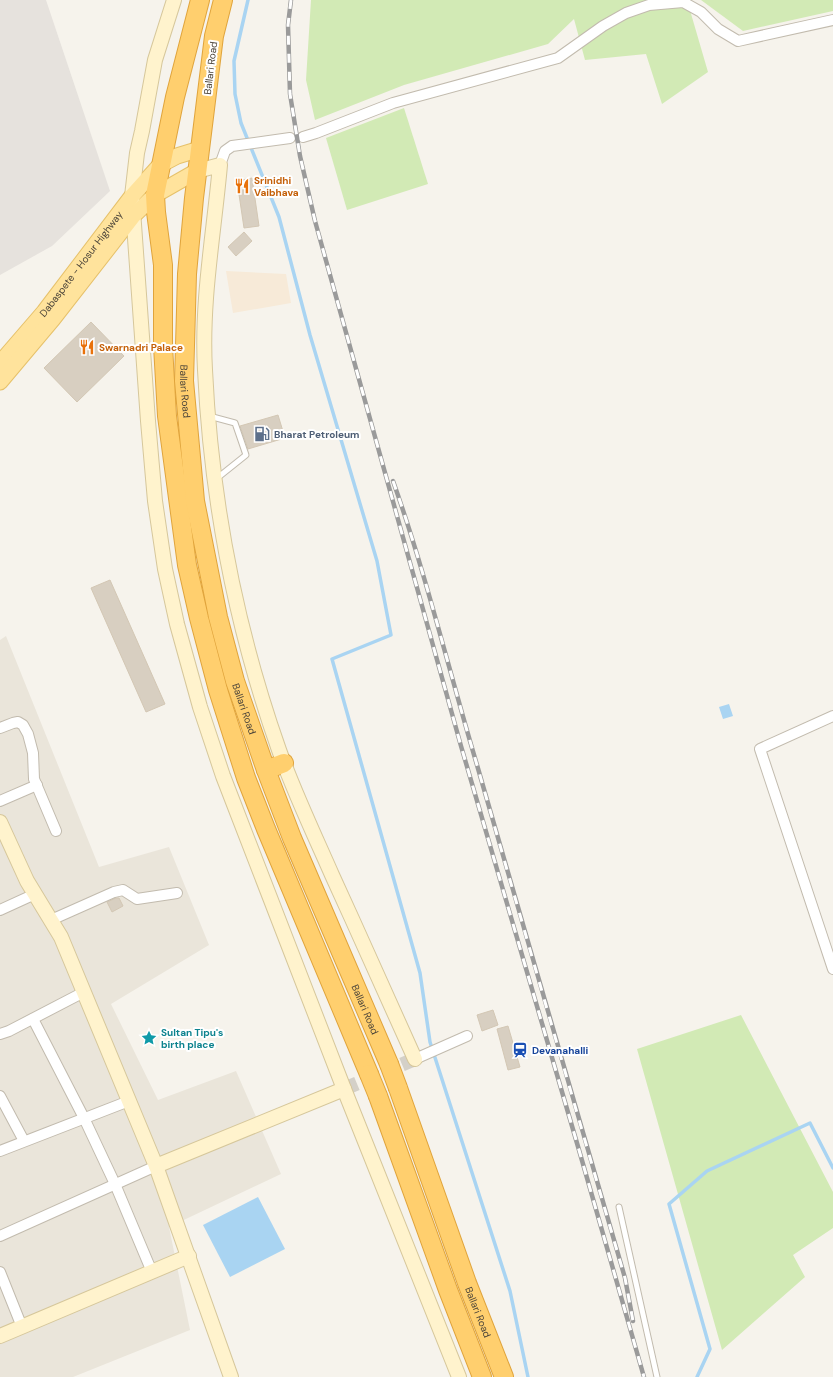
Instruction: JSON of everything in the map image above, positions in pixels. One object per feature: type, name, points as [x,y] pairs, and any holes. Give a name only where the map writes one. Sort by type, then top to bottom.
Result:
[{"type":"highway","points":[[160,165],[175,97],[200,0]]},
{"type":"highway","name":"Ballari Road","points":[[223,0],[214,36],[197,171],[187,274],[184,381],[195,501],[216,610],[235,681],[266,770],[316,895],[389,1064],[467,1284],[504,1377]]},
{"type":"highway","name":"Ballari Road","points":[[160,165],[155,195],[163,266],[163,346],[167,416],[187,566],[218,690],[246,778],[378,1096],[448,1290],[482,1377]]},
{"type":"highway","points":[[266,770],[284,763]]},
{"type":"main road","points":[[160,165],[177,156],[200,149]]},
{"type":"main road","name":"Dabaspete - Hosur Highway","points":[[0,363],[44,312],[132,196],[160,165]]},
{"type":"main road","name":"Dabaspete - Hosur Highway","points":[[0,382],[54,319],[134,215],[155,195],[197,171]]},
{"type":"street","points":[[174,0],[155,60],[137,153],[132,196],[146,405],[155,501],[165,569],[177,624],[200,707],[223,776],[344,1089],[459,1377]]},
{"type":"street","points":[[303,137],[393,103],[558,58],[603,26],[626,13],[649,5],[683,2],[701,12],[718,29],[738,41],[833,20]]},
{"type":"street","points":[[290,138],[232,146],[225,151],[220,165],[217,202],[205,292],[204,368],[215,480],[229,563],[250,657],[284,763],[415,1059],[467,1036]]},
{"type":"street","points":[[197,171],[220,165]]},
{"type":"street","points":[[833,716],[760,749],[833,969]]},
{"type":"street","points":[[0,728],[18,722],[23,725],[28,734],[32,744],[34,779],[56,831]]},
{"type":"street","points":[[0,801],[37,785]]},
{"type":"street","points":[[2,831],[27,881],[61,937],[156,1166],[231,1377]]},
{"type":"street","points":[[51,920],[114,892],[123,890],[137,899],[178,893]]},
{"type":"street","points":[[0,910],[35,894]]},
{"type":"street","points":[[0,1034],[33,1019],[84,992]]},
{"type":"street","points":[[33,1019],[84,1118],[115,1184],[152,1272]]},
{"type":"street","points":[[0,1236],[156,1166],[344,1089]]},
{"type":"street","points":[[0,1096],[24,1141]]},
{"type":"street","points":[[0,1151],[129,1101]]},
{"type":"street","points":[[0,1336],[189,1256]]},
{"type":"street","points":[[0,1272],[22,1327]]},
{"type":"lane","points":[[208,416],[236,423],[246,455],[215,480]]},
{"type":"lane","points":[[619,1207],[657,1377]]},
{"type":"shaded area","points":[[0,0],[46,0],[110,191],[52,246],[0,275]]},
{"type":"shaded area","points":[[226,271],[286,274],[291,303],[233,313]]},
{"type":"shaded area","points":[[6,636],[99,867],[169,847],[209,945],[111,1004],[158,1100],[236,1071],[281,1174],[169,1227],[190,1330],[73,1377],[0,1377],[0,640]]},
{"type":"green space","points":[[311,0],[687,0],[708,72],[662,104],[646,54],[585,60],[574,19],[548,44],[404,85],[315,120],[306,80]]},
{"type":"green space","points":[[701,0],[833,0],[833,11],[743,31]]},
{"type":"green space","points":[[404,108],[428,184],[347,210],[326,138]]},
{"type":"green space","points":[[741,1015],[833,1192],[833,1228],[793,1255],[805,1277],[722,1350],[637,1049]]},
{"type":"water","points":[[729,704],[733,716],[723,719],[719,707]]},
{"type":"water","points":[[258,1197],[285,1249],[230,1277],[203,1225]]},
{"type":"building","points":[[252,178],[259,226],[244,228],[237,181]]},
{"type":"building","points":[[244,232],[252,241],[236,256],[228,247]]},
{"type":"building","points":[[91,322],[124,356],[77,402],[44,368]]},
{"type":"building","points":[[278,415],[285,438],[248,449],[240,426]]},
{"type":"building","points":[[110,580],[165,704],[146,712],[91,588]]},
{"type":"building","points":[[119,898],[123,906],[112,912],[107,902]]},
{"type":"building","points":[[493,1010],[498,1025],[482,1031],[477,1015]]},
{"type":"building","points":[[508,1026],[520,1067],[508,1070],[497,1029]]},
{"type":"waterway","points":[[248,0],[234,61],[235,94],[241,123],[279,217],[310,335],[377,561],[391,635],[332,659],[420,973],[430,1042],[510,1291],[528,1377]]},
{"type":"waterway","points":[[697,1377],[710,1349],[669,1204],[707,1171],[810,1123],[833,1168]]},
{"type":"tunnel","points":[[344,1089],[415,1059]]},
{"type":"railway","points":[[291,0],[288,25],[290,94],[300,156],[315,221],[461,746],[644,1377]]},
{"type":"railway","points":[[393,481],[427,587],[625,1278],[633,1321]]},
{"type":"place","name":"Srinidhi Vaibhava","points":[[242,186]]},
{"type":"place","name":"Swarnadri Palace","points":[[87,347]]},
{"type":"place","name":"Bharat Petroleum","points":[[262,434]]},
{"type":"place","name":"Sultan Tipu's birth place","points":[[149,1038]]},
{"type":"place","name":"Devanahalli","points":[[520,1050]]}]
